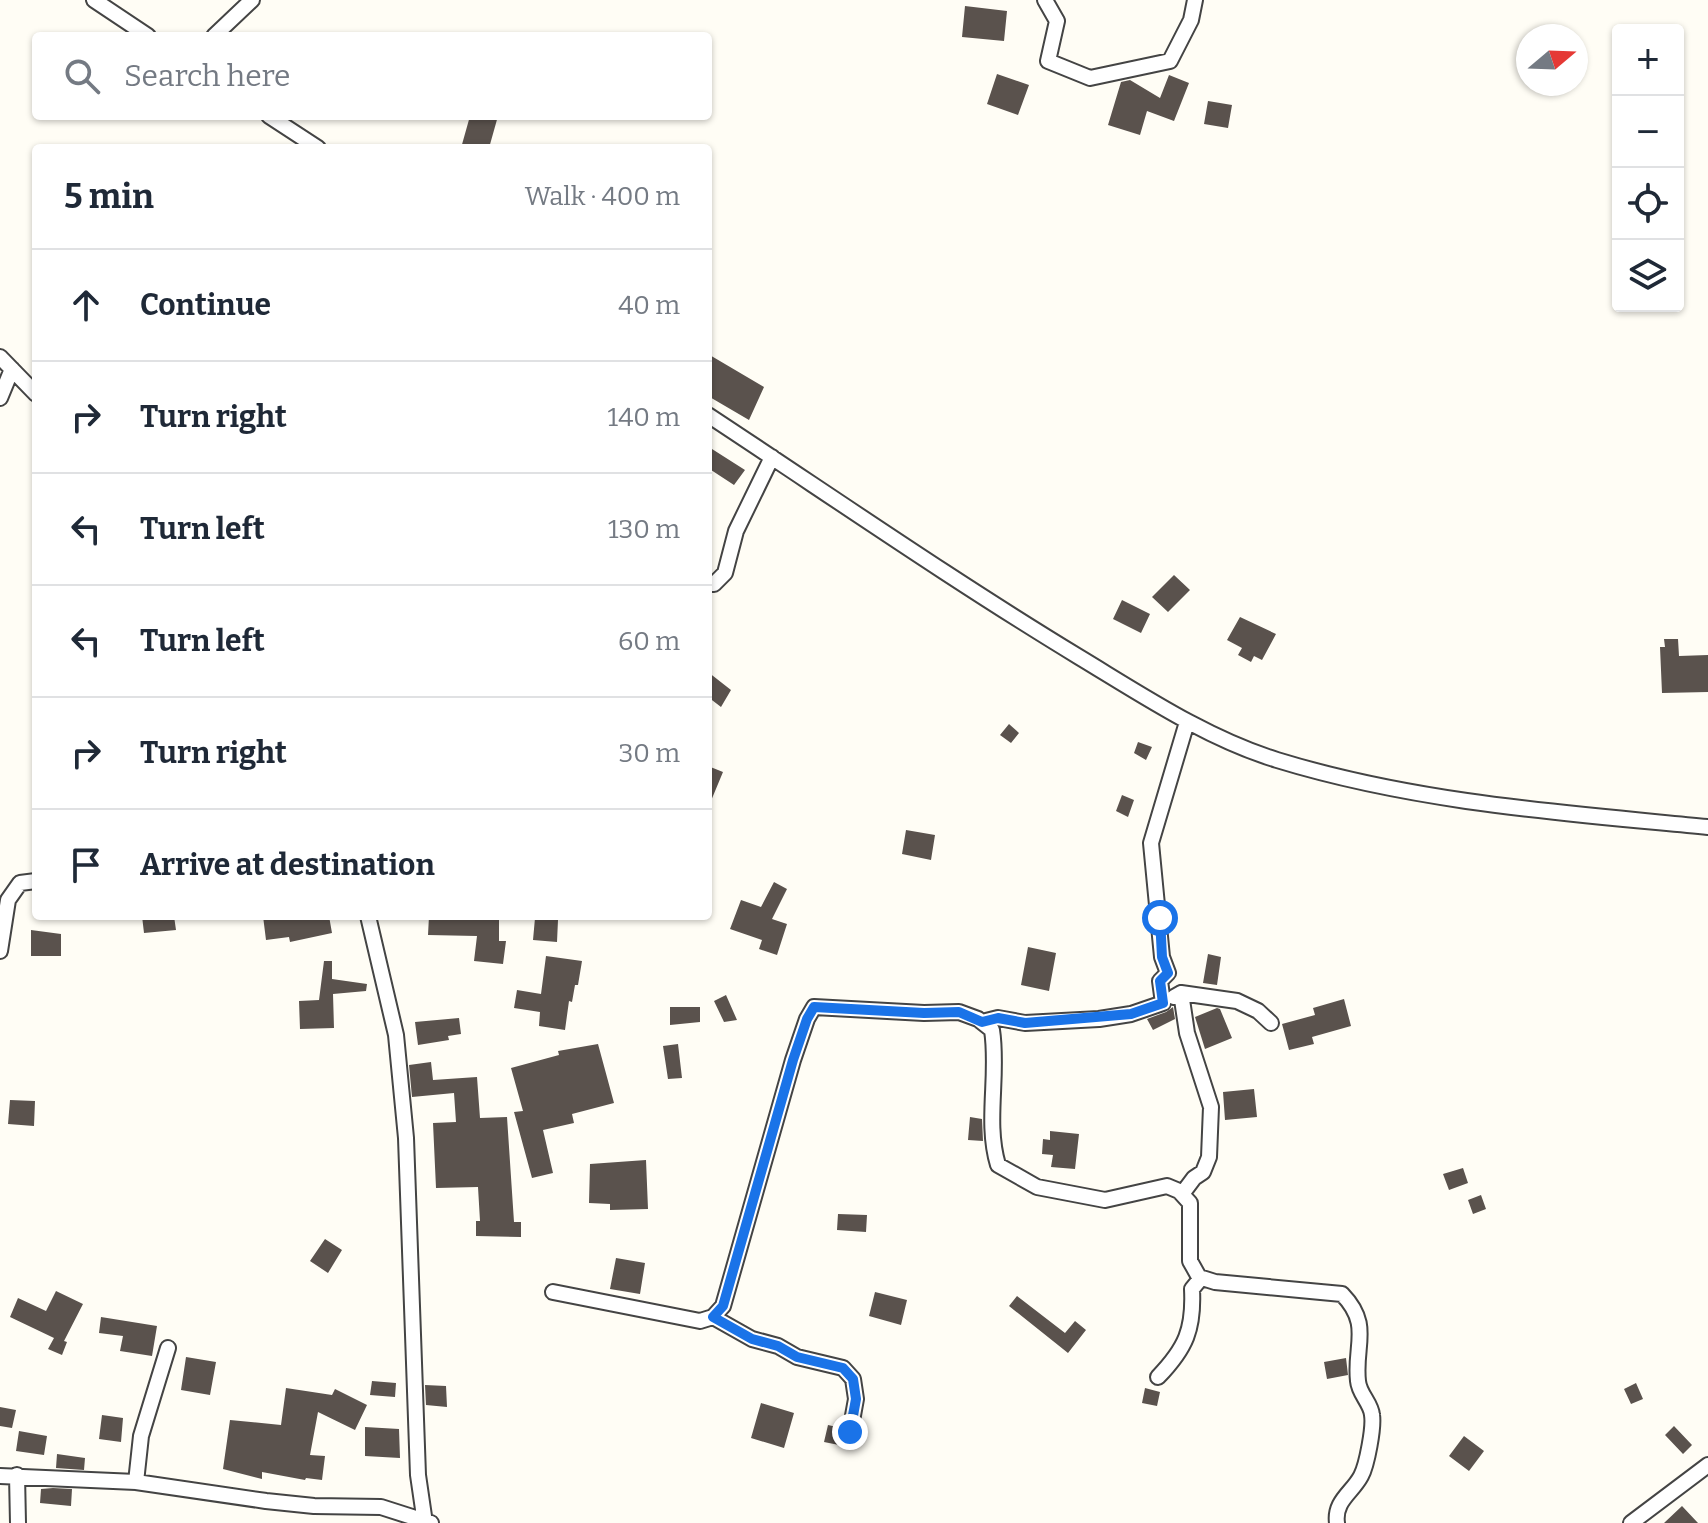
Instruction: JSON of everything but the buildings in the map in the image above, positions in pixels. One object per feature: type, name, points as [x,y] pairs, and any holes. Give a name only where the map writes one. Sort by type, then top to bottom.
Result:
[{"type":"street","points":[[94,0],[142,32]]},
{"type":"street","points":[[218,32],[252,0]]},
{"type":"street","points":[[1045,0],[1057,21],[1048,61],[1090,78],[1170,61],[1191,20],[1195,0]]},
{"type":"street","points":[[275,120],[312,144]]},
{"type":"street","points":[[0,357],[32,390]]},
{"type":"street","points":[[0,398],[12,369]]},
{"type":"street","points":[[712,418],[1021,622],[1187,722],[1275,759],[1372,784],[1501,807],[1708,827]]},
{"type":"street","points":[[712,584],[725,573],[736,531],[772,457]]},
{"type":"street","points":[[1163,1003],[1160,981],[1168,973],[1162,957],[1151,843],[1187,722]]},
{"type":"street","points":[[0,951],[8,900],[20,883],[32,882]]},
{"type":"street","points":[[0,1476],[136,1482],[266,1501],[381,1507],[427,1522],[418,1475],[411,1210],[406,1138],[396,1035],[369,920]]},
{"type":"street","points":[[1181,993],[1187,1033],[1211,1107],[1209,1157],[1203,1172],[1182,1194]]},
{"type":"street","points":[[982,1022],[998,1018],[1025,1023],[1099,1019],[1131,1014],[1181,993],[1237,1001],[1258,1011],[1271,1023]]},
{"type":"street","points":[[553,1292],[700,1321],[713,1317],[723,1306],[793,1060],[814,1007],[959,1012],[992,1030],[996,1055],[993,1132],[998,1165],[1037,1187],[1105,1200],[1167,1186],[1182,1194],[1190,1203],[1190,1261],[1201,1278],[1342,1294],[1353,1305],[1361,1324],[1358,1381],[1372,1413],[1362,1475],[1336,1511],[1337,1523]]},
{"type":"street","points":[[1158,1377],[1178,1356],[1186,1338],[1192,1320],[1192,1289],[1201,1278]]},
{"type":"street","points":[[713,1317],[752,1339],[778,1346],[797,1357],[843,1368],[853,1379],[856,1399],[850,1432]]},
{"type":"street","points":[[136,1482],[141,1436],[168,1348]]},
{"type":"street","points":[[1631,1523],[1708,1465]]},
{"type":"street","points":[[17,1475],[18,1523]]},
{"type":"route","points":[[850,1432],[856,1399],[853,1379],[843,1368],[797,1357],[778,1346],[752,1339],[713,1317],[723,1306],[793,1060],[814,1007],[959,1012],[982,1022],[998,1018],[1025,1023],[1099,1019],[1147,1010],[1163,1003],[1160,981],[1168,973],[1162,957],[1160,918]]}]
